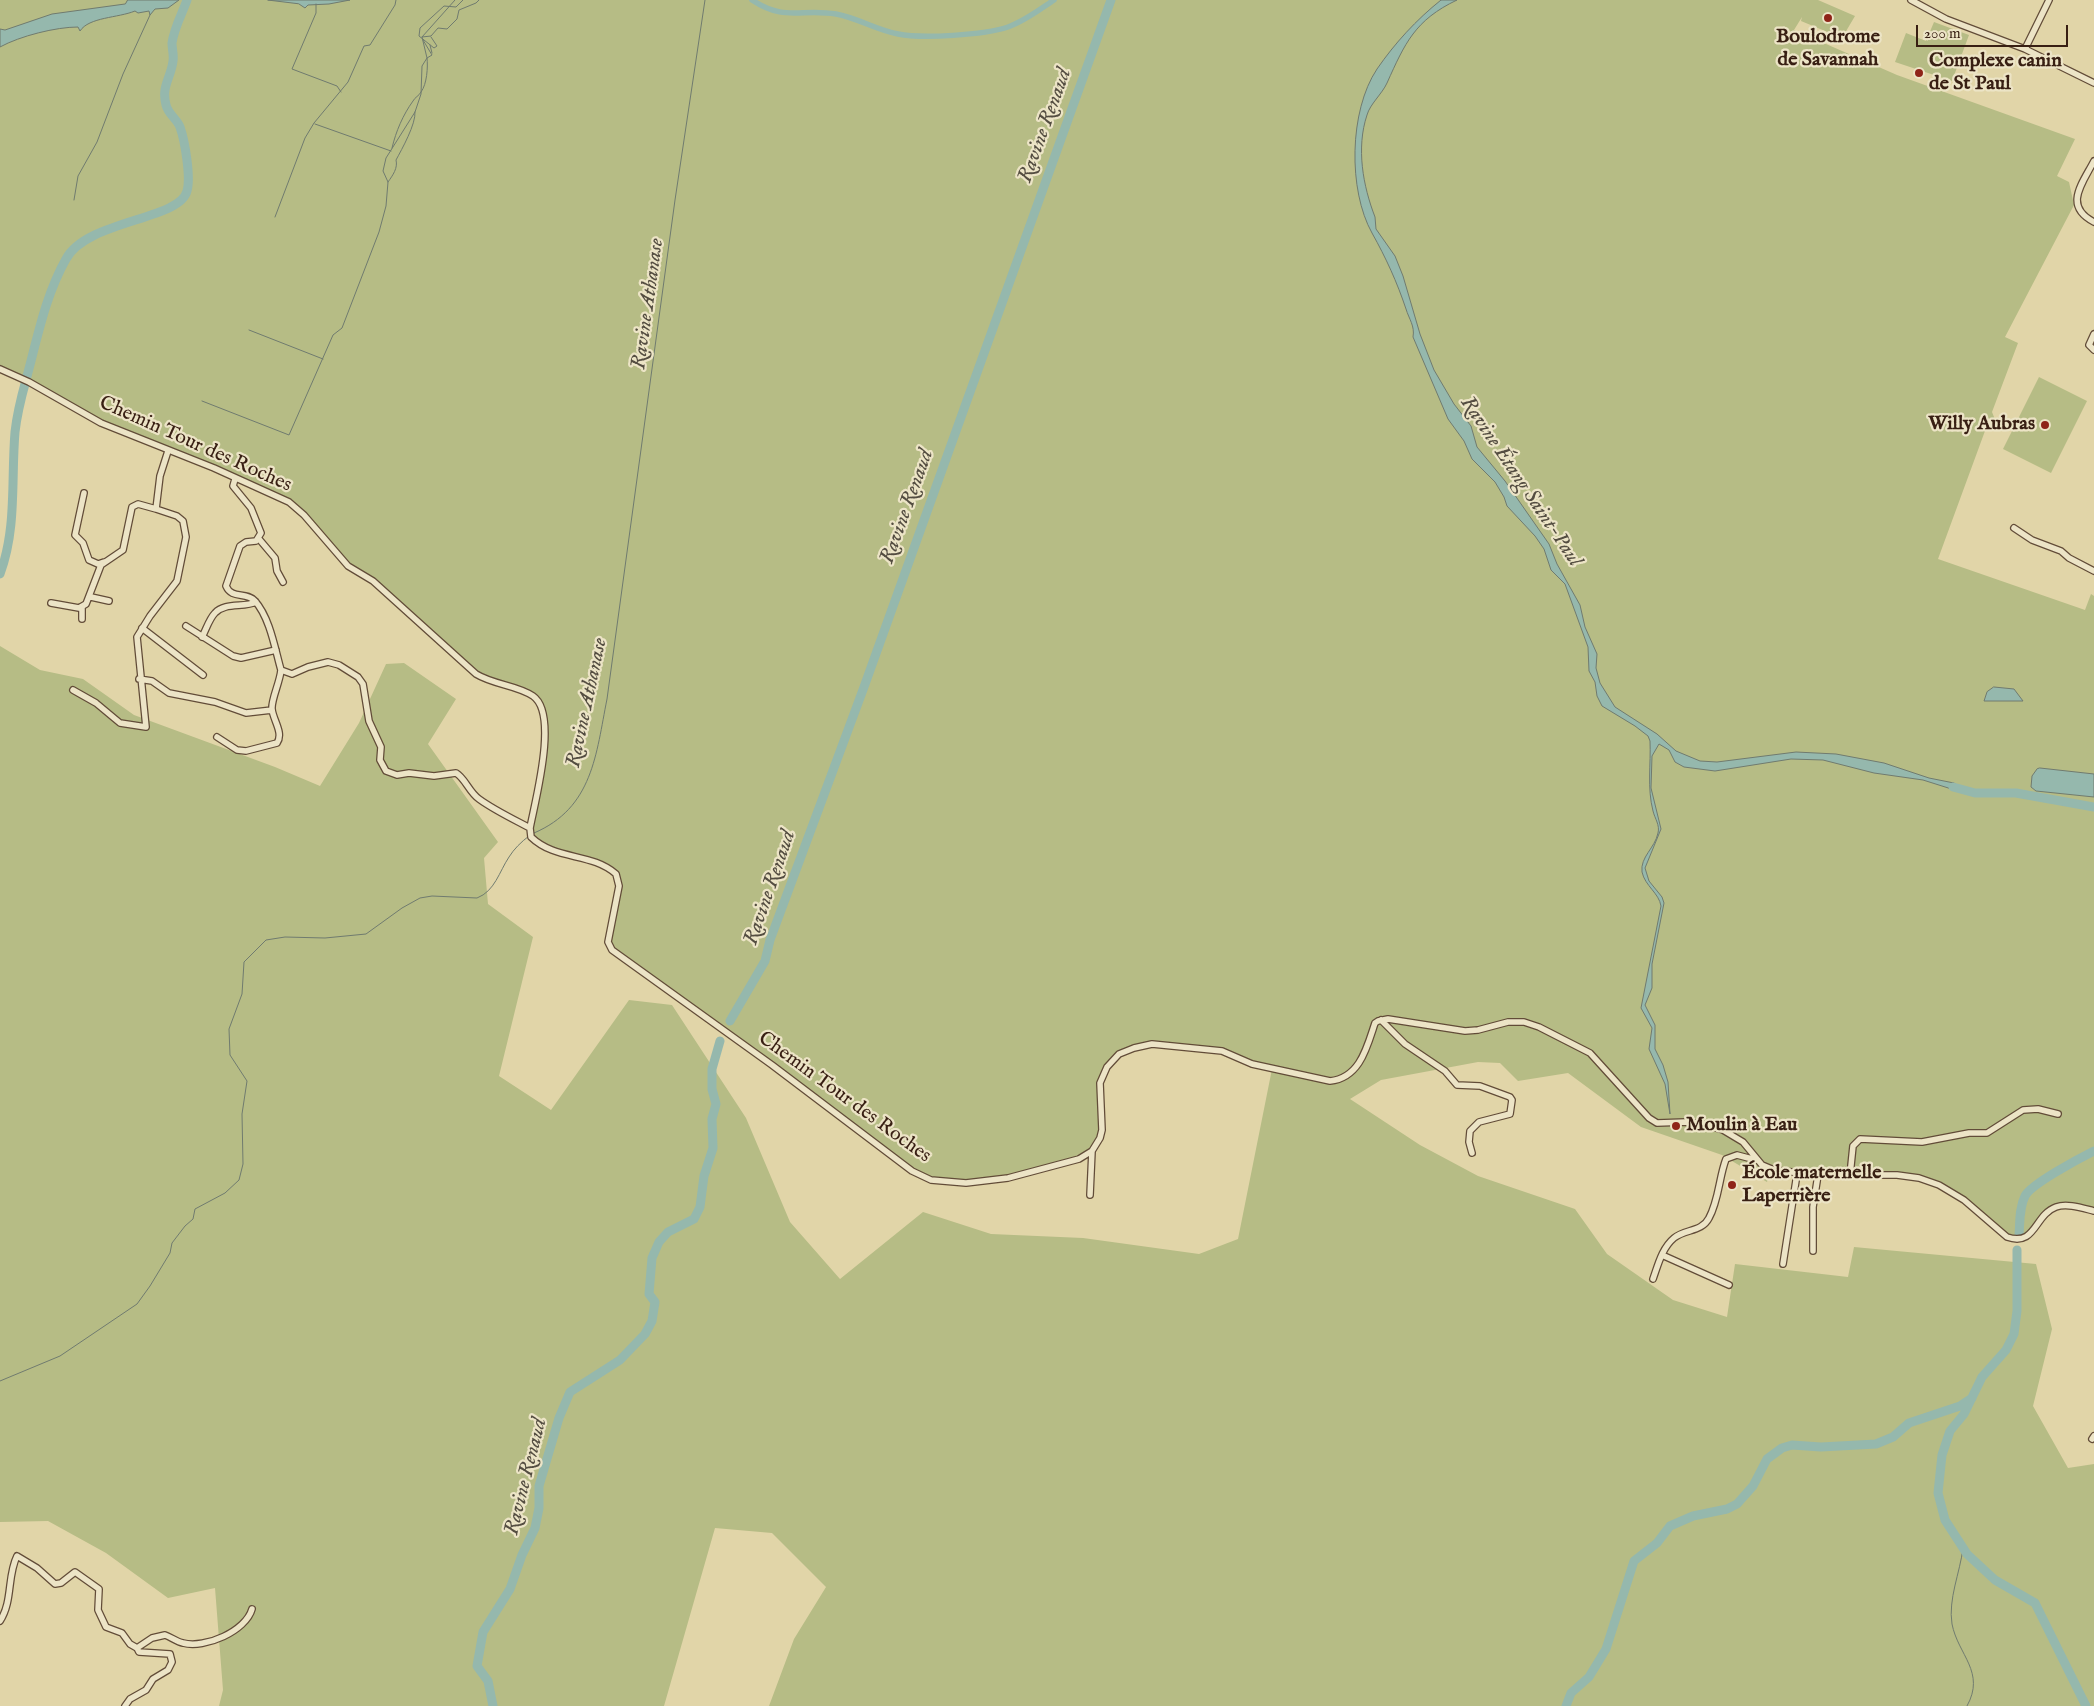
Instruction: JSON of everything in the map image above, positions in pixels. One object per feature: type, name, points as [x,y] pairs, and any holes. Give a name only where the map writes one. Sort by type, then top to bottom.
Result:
[{"type":"street","points":[[1911,0],[1946,19],[2025,50],[2094,83]]},
{"type":"street","points":[[2025,50],[2048,0]]},
{"type":"street","points":[[2094,161],[2076,195],[2080,211],[2085,218],[2094,222]]},
{"type":"street","points":[[2094,334],[2088,345],[2094,350]]},
{"type":"street","name":"Chemin Tour des Roches","points":[[0,369],[29,382],[101,423],[214,468],[280,498],[296,508],[348,566],[373,581],[476,674],[488,681],[526,692],[538,700],[544,716],[546,735],[530,828],[531,837],[541,847],[598,863],[616,874],[619,886],[608,942],[612,950],[772,1065],[912,1171],[931,1180],[950,1183],[993,1181],[1079,1159],[1092,1151]]},
{"type":"street","points":[[156,509],[160,476],[168,451]]},
{"type":"street","points":[[235,478],[233,486],[250,508],[261,533],[259,539]]},
{"type":"street","points":[[73,690],[87,697],[120,723],[146,727],[139,678],[137,638],[142,628],[177,581],[186,537],[182,521],[177,516],[138,504],[132,507],[123,550],[98,564],[88,560],[83,543],[75,534],[84,493]]},
{"type":"street","points":[[2014,528],[2032,540],[2061,551],[2069,558],[2094,571]]},
{"type":"street","points":[[259,539],[275,558],[277,571],[283,582]]},
{"type":"street","points":[[217,737],[237,750],[246,751],[274,745],[280,739],[272,710],[272,704],[280,683],[281,670],[275,641],[256,602],[249,597],[234,595],[226,586],[240,546],[259,539]]},
{"type":"street","points":[[51,603],[73,608],[82,607],[91,597],[99,568],[104,562]]},
{"type":"street","points":[[91,597],[108,601]]},
{"type":"street","points":[[202,637],[212,616],[219,610],[256,602]]},
{"type":"street","points":[[82,607],[82,619]]},
{"type":"street","points":[[186,626],[233,656],[241,658],[276,650]]},
{"type":"street","points":[[142,628],[203,675]]},
{"type":"street","points":[[281,670],[292,674],[308,667],[328,662],[339,665],[358,677],[363,684],[369,721],[381,747],[380,760],[386,771],[397,775],[409,772],[434,776],[459,774],[469,790],[480,800],[530,828]]},
{"type":"street","points":[[139,678],[152,681],[169,693],[215,702],[239,712],[254,714],[272,710]]},
{"type":"street","points":[[1381,1020],[1405,1044],[1445,1071],[1457,1085],[1480,1086],[1510,1097],[1512,1100],[1510,1114],[1480,1122],[1470,1131],[1469,1142],[1472,1153]]},
{"type":"street","points":[[1090,1195],[1092,1151],[1102,1130],[1100,1083],[1107,1067],[1119,1054],[1152,1044],[1222,1051],[1252,1064],[1330,1081],[1338,1080],[1362,1061],[1374,1023],[1381,1020],[1465,1031],[1478,1030],[1508,1022],[1524,1022],[1539,1027],[1590,1053],[1649,1118],[1657,1123],[1686,1122],[1713,1126],[1737,1137],[1756,1160]]},
{"type":"street","points":[[1850,1175],[1853,1146],[1860,1139],[1922,1142],[1969,1133],[1987,1132],[2023,1110],[2038,1109],[2058,1114]]},
{"type":"street","points":[[1653,1279],[1663,1253],[1673,1238],[1682,1233],[1700,1228],[1709,1219],[1726,1159],[1737,1156],[1756,1160],[1774,1170],[1797,1174],[1897,1175],[1919,1178],[1939,1185],[1964,1200],[2008,1237],[2015,1240],[2023,1239],[2030,1234],[2048,1211],[2054,1208],[2068,1206],[2094,1211]]},
{"type":"street","points":[[1783,1264],[1797,1174]]},
{"type":"street","points":[[1813,1251],[1813,1207],[1818,1175]]},
{"type":"street","points":[[1663,1253],[1729,1285]]},
{"type":"street","points":[[0,1621],[10,1598],[13,1568],[17,1556],[37,1568],[55,1584],[61,1583],[75,1572],[86,1582],[94,1584],[99,1589],[98,1610],[106,1626],[122,1633],[139,1652],[168,1653],[172,1657],[168,1670],[153,1679],[146,1690],[130,1699],[126,1706]]},
{"type":"street","points":[[137,1648],[152,1638],[166,1635],[182,1643],[191,1644],[222,1638],[245,1622],[252,1608]]},
{"type":"green space","points":[[0,0],[1818,0],[1855,16],[1842,38],[1801,21],[1802,17],[1794,30],[1897,75],[2075,139],[2057,176],[2069,182],[2074,205],[2005,337],[2018,343],[1992,412],[1996,422],[1989,420],[1938,559],[2085,610],[2091,594],[2094,596],[2094,1211],[2078,1207],[2054,1207],[2030,1234],[2015,1240],[1964,1200],[1919,1178],[1818,1175],[1771,1169],[1767,1182],[1722,1155],[1641,1127],[1568,1073],[1518,1081],[1500,1063],[1478,1062],[1381,1080],[1350,1099],[1420,1145],[1478,1176],[1575,1209],[1607,1254],[1673,1300],[1727,1317],[1735,1264],[1848,1277],[1854,1247],[2036,1264],[2052,1329],[2033,1406],[2068,1468],[2094,1464],[2094,1706],[769,1706],[794,1639],[826,1587],[772,1533],[715,1528],[664,1706],[219,1706],[223,1690],[215,1588],[168,1598],[106,1553],[48,1521],[0,1522],[0,646],[40,670],[83,679],[134,715],[275,767],[320,786],[359,723],[386,664],[404,663],[456,699],[428,744],[498,842],[484,858],[488,904],[533,937],[499,1076],[551,1110],[629,1000],[672,1005],[746,1118],[790,1222],[840,1279],[923,1212],[991,1234],[1083,1238],[1199,1254],[1238,1239],[1272,1069],[1234,1054],[1206,1048],[1169,1045],[1150,1046],[1132,1050],[1116,1057],[1106,1069],[1101,1085],[1102,1128],[1100,1136],[1092,1151],[1084,1157],[1000,1178],[947,1181],[912,1171],[609,946],[619,886],[611,870],[552,852],[531,837],[546,735],[544,716],[533,696],[488,681],[407,610],[348,566],[304,515],[289,503],[101,423],[0,368]]},
{"type":"green space","points":[[1934,22],[1969,35],[1952,81],[1895,62],[1906,33],[1926,41]]},
{"type":"green space","name":"Willy Aubras","points":[[2039,377],[2087,401],[2051,473],[2003,449]]},
{"type":"water","points":[[128,0],[179,0],[168,8],[155,9],[150,15],[149,11],[138,13],[135,11],[97,20],[84,26],[80,31],[78,27],[49,30],[18,39],[0,47],[0,29],[5,30],[52,14],[125,4]]},
{"type":"water","points":[[268,0],[350,0],[308,5],[305,8],[299,4]]},
{"type":"water","points":[[1441,0],[1457,0],[1431,16],[1413,34],[1406,44],[1385,87],[1367,115],[1362,140],[1362,167],[1367,193],[1375,217],[1376,229],[1395,256],[1403,276],[1420,334],[1434,370],[1454,404],[1471,426],[1477,447],[1505,481],[1549,544],[1557,564],[1580,605],[1585,627],[1597,654],[1596,668],[1600,683],[1615,707],[1657,734],[1676,751],[1700,761],[1717,762],[1796,752],[1836,754],[1884,763],[1929,778],[1954,783],[1965,791],[1961,792],[1923,780],[1874,773],[1823,760],[1791,759],[1715,771],[1684,767],[1675,762],[1669,750],[1659,744],[1652,756],[1651,788],[1661,829],[1645,868],[1649,881],[1662,897],[1664,903],[1652,964],[1652,988],[1645,1005],[1655,1025],[1655,1049],[1663,1065],[1668,1082],[1670,1114],[1665,1084],[1649,1049],[1652,1028],[1641,1008],[1661,906],[1658,897],[1642,872],[1643,862],[1654,843],[1658,830],[1650,794],[1650,741],[1648,736],[1635,726],[1602,706],[1597,696],[1595,682],[1589,671],[1588,647],[1565,584],[1551,570],[1544,549],[1535,536],[1507,506],[1495,482],[1472,459],[1464,441],[1448,419],[1413,337],[1412,326],[1399,289],[1364,215],[1359,195],[1355,151],[1361,106],[1368,86],[1377,69],[1391,50]]},
{"type":"water","points":[[1994,687],[2014,689],[2023,701],[1984,701],[1987,692]]},
{"type":"water","points":[[2040,768],[2094,774],[2094,797],[2036,791],[2031,787],[2032,776]]},
{"type":"waterway","points":[[0,574],[9,539],[11,522],[15,432],[18,412],[42,318],[59,273],[66,259],[77,246],[93,236],[112,228],[168,208],[181,201],[187,191],[188,169],[184,141],[179,124],[167,108],[165,98],[165,87],[173,61],[173,37],[187,0]]},
{"type":"waterway","points":[[275,217],[305,138],[314,123],[348,82],[364,46],[370,45],[395,5],[396,0]]},
{"type":"waterway","points":[[202,401],[289,435],[333,335],[342,328],[379,232],[386,206],[388,182],[383,171],[386,158],[415,112],[421,94],[422,66],[427,58],[422,37],[455,0]]},
{"type":"waterway","points":[[431,37],[437,46],[434,48],[419,36],[420,28],[444,6],[456,7],[463,0]]},
{"type":"waterway","points":[[422,37],[431,36],[438,28],[447,29],[457,19],[459,10],[479,0]]},
{"type":"waterway","name":"Ravine Athanase","points":[[534,833],[554,822],[569,809],[580,794],[595,759],[599,740],[607,699],[675,200],[705,0]]},
{"type":"waterway","points":[[752,0],[774,11],[784,13],[836,14],[890,32],[922,36],[969,34],[997,30],[1014,25],[1054,0]]},
{"type":"waterway","name":"Ravine Renaud","points":[[730,1021],[765,961],[770,940],[864,687],[1111,0]]},
{"type":"waterway","points":[[316,4],[316,13],[292,69],[337,86],[341,92]]},
{"type":"waterway","points":[[74,200],[78,176],[97,142],[123,74],[150,15]]},
{"type":"waterway","points":[[392,148],[403,118],[425,85],[427,58],[432,55],[423,40]]},
{"type":"waterway","points":[[430,45],[432,53]]},
{"type":"waterway","points":[[388,182],[395,171],[396,160],[411,130],[415,112]]},
{"type":"waterway","points":[[315,124],[391,151]]},
{"type":"waterway","points":[[249,330],[323,359]]},
{"type":"waterway","points":[[1953,787],[1975,793],[2016,793],[2094,807]]},
{"type":"waterway","name":"Ravine Athanase","points":[[0,1381],[60,1356],[137,1304],[170,1253],[172,1243],[193,1219],[195,1209],[225,1193],[239,1180],[243,1164],[242,1114],[247,1081],[230,1055],[229,1029],[242,994],[244,962],[266,940],[285,937],[325,938],[366,934],[402,908],[420,898],[432,896],[477,898],[488,891],[496,881],[511,854],[529,836]]},
{"type":"waterway","name":"Ravine Renaud","points":[[493,1706],[488,1681],[477,1666],[483,1632],[510,1589],[522,1555],[535,1528],[539,1508],[539,1486],[559,1418],[570,1392],[620,1360],[645,1334],[652,1321],[655,1302],[649,1294],[652,1258],[659,1242],[668,1232],[694,1219],[700,1207],[704,1176],[713,1148],[712,1119],[716,1104],[712,1089],[712,1069],[720,1041]]},
{"type":"waterway","points":[[2019,1235],[2022,1205],[2029,1191],[2056,1172],[2094,1151]]},
{"type":"waterway","points":[[2017,1250],[2017,1311],[2014,1334],[2006,1350],[1982,1377],[1964,1414],[1950,1431],[1942,1455],[1938,1493],[1945,1520],[1967,1554],[1995,1580],[2035,1603],[2086,1706]]},
{"type":"waterway","points":[[1566,1706],[1571,1693],[1589,1677],[1606,1649],[1634,1561],[1657,1543],[1670,1526],[1693,1516],[1727,1509],[1737,1504],[1753,1486],[1767,1459],[1782,1448],[1792,1445],[1821,1447],[1876,1444],[1893,1437],[1909,1423],[1960,1406],[1972,1398]]},
{"type":"waterway","points":[[1963,1548],[1951,1615],[1955,1635],[1969,1664],[1974,1683],[1967,1706]]},
{"type":"place","name":"Boulodrome de Savannah","points":[[1828,18]]},
{"type":"place","name":"Complexe canin de St Paul","points":[[1919,73]]},
{"type":"place","name":"Willy Aubras","points":[[2045,425]]},
{"type":"place","name":"Moulin à Eau","points":[[1676,1126]]},
{"type":"place","name":"École maternelle Laperrière","points":[[1732,1185]]},
{"type":"water label","name":"Ravine Étang Saint-Paul","points":[[1520,482]]}]
